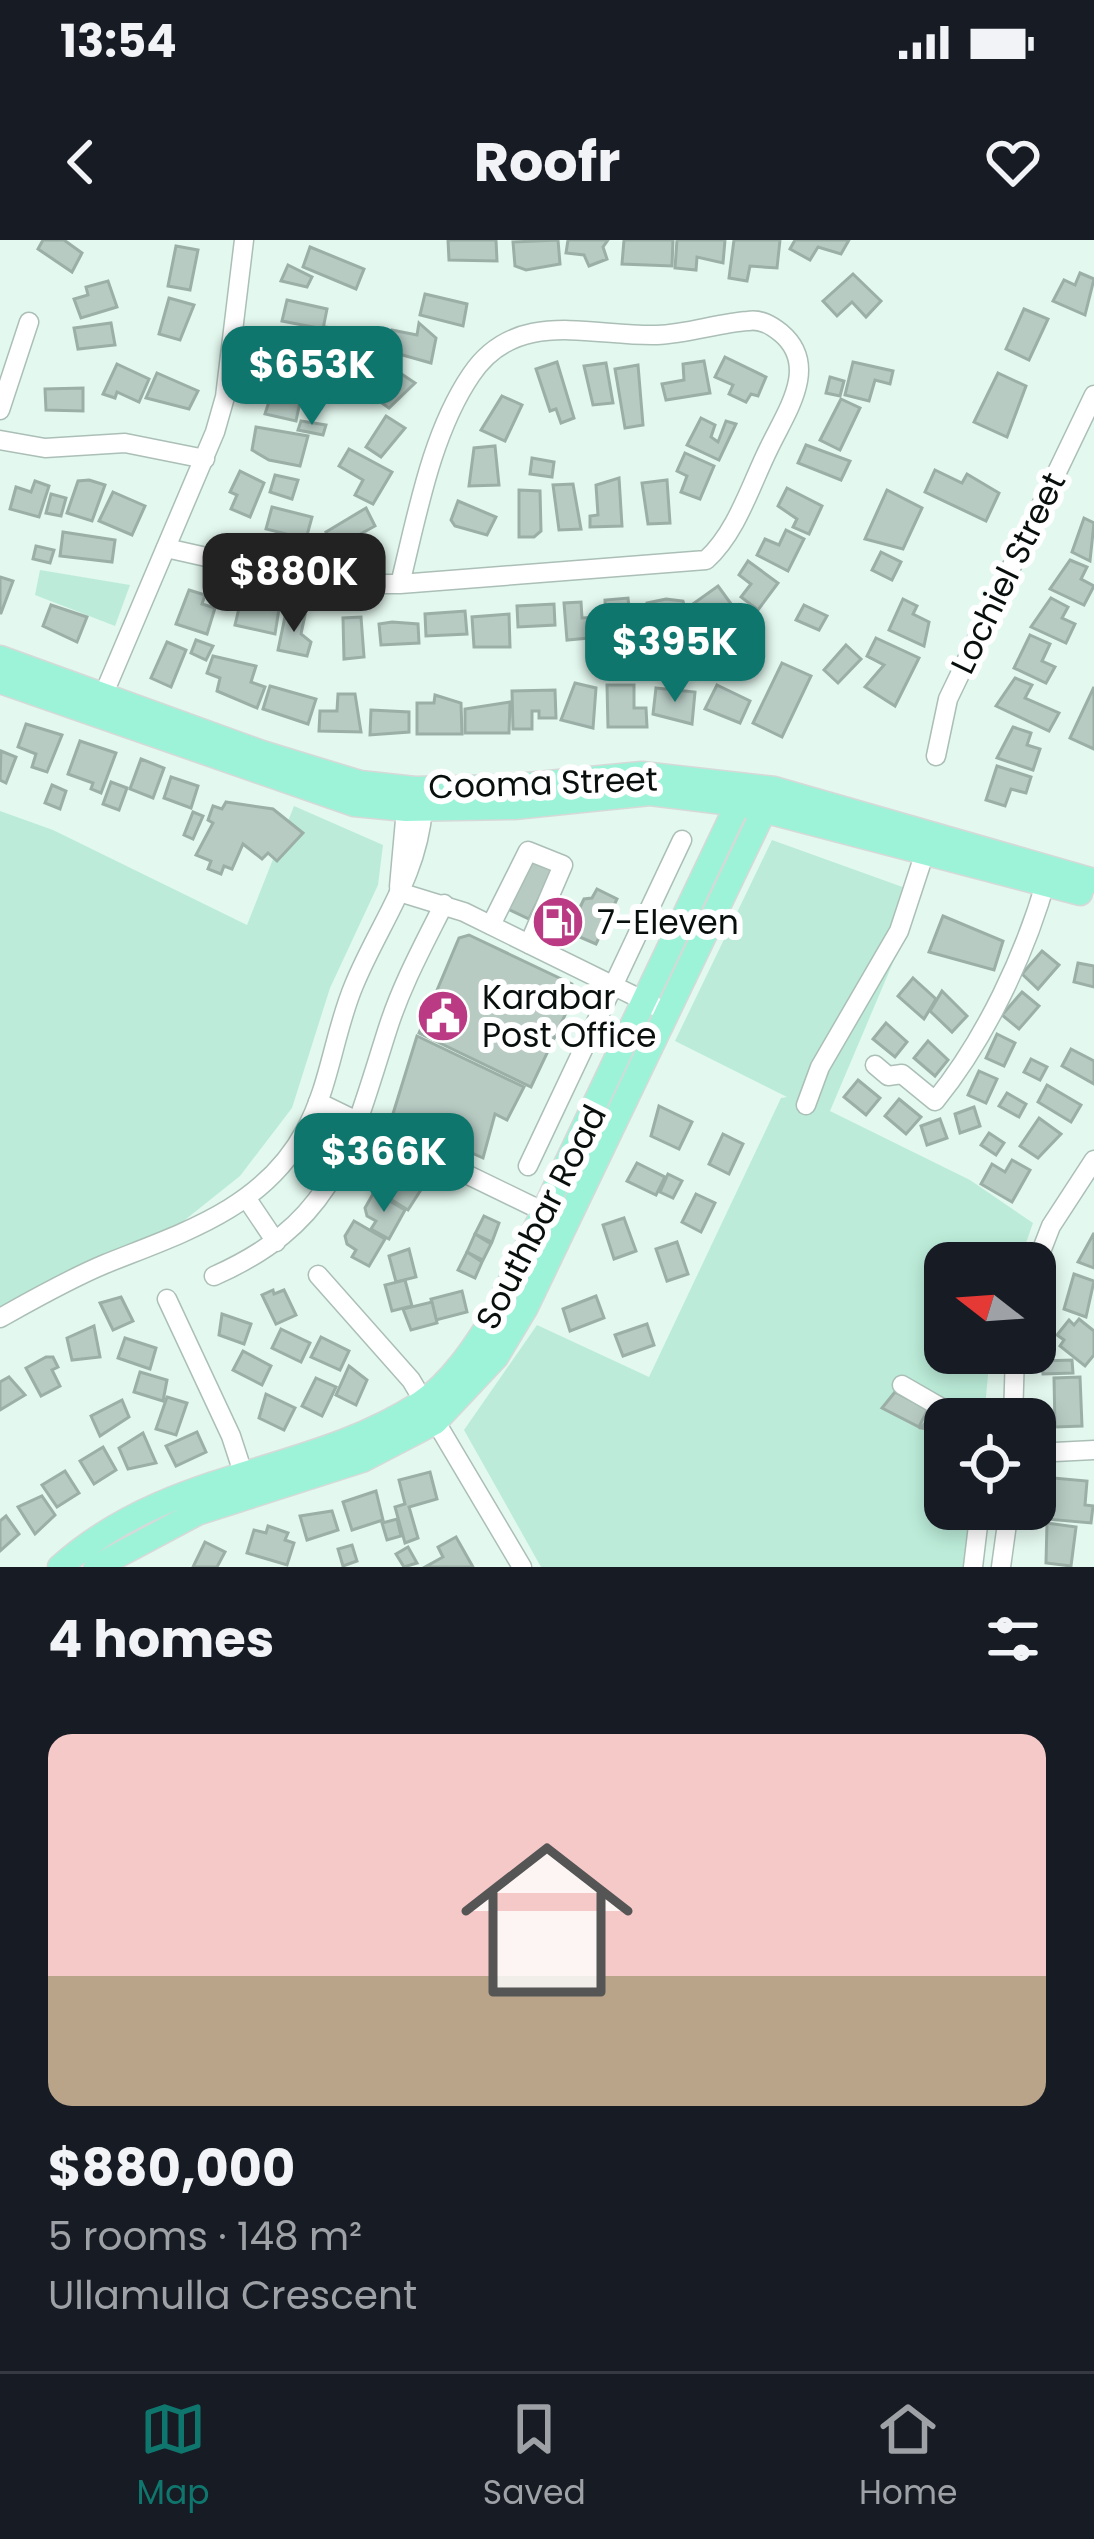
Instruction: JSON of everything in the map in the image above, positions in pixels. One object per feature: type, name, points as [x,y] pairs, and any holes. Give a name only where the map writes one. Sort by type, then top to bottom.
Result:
[{"type":"main road","name":"Cooma Street","points":[[0,658],[99,704],[354,804],[415,802],[642,774],[756,797],[927,843],[1047,877],[1094,896]]},
{"type":"main road","name":"Cooma Street","points":[[0,681],[99,704]]},
{"type":"main road","name":"Southbar Road","points":[[67,1565],[136,1513],[247,1483],[362,1460],[429,1412],[556,1218],[756,797]]},
{"type":"main road","name":"Cooma Street","points":[[1047,877],[1094,881]]},
{"type":"main road","name":"Southbar Road","points":[[97,1567],[247,1483]]},
{"type":"street","points":[[99,704],[205,459],[225,397],[244,240]]},
{"type":"street","points":[[166,548],[327,584],[400,584],[706,560],[728,533],[797,391],[800,360],[795,346],[770,324],[753,320],[660,335],[591,327],[524,334],[472,373],[440,446],[400,584]]},
{"type":"street","points":[[0,410],[29,322]]},
{"type":"street","name":"Lochiel Street","points":[[936,756],[947,699],[1094,395]]},
{"type":"street","points":[[0,440],[45,448],[125,443],[205,459]]},
{"type":"street","points":[[0,1318],[247,1199],[288,1157],[318,1102],[350,994],[399,892],[415,802]]},
{"type":"street","points":[[528,1166],[682,840]]},
{"type":"street","points":[[806,1105],[820,1067],[898,931],[927,843]]},
{"type":"street","points":[[491,925],[528,851],[563,865],[530,944]]},
{"type":"street","points":[[875,1065],[888,1076],[902,1075],[935,1101],[975,1040],[1047,877]]},
{"type":"street","points":[[399,892],[444,904],[658,1007]]},
{"type":"street","points":[[214,1276],[276,1242],[316,1202],[361,1123],[397,1002],[444,904]]},
{"type":"street","points":[[318,1102],[556,1218]]},
{"type":"street","points":[[1046,1242],[1059,1211],[1094,1160]]},
{"type":"street","points":[[247,1199],[276,1242]]},
{"type":"street","points":[[318,1275],[411,1380],[523,1567]]},
{"type":"street","points":[[167,1299],[247,1483]]},
{"type":"street","points":[[902,1385],[925,1398]]},
{"type":"street","points":[[1056,1452],[1094,1450]]},
{"type":"street","points":[[973,1567],[977,1530]]},
{"type":"street","points":[[1001,1567],[1006,1530]]},
{"type":"green space","points":[[40,570],[130,585],[115,626],[35,595]]},
{"type":"green space","points":[[294,806],[383,845],[378,885],[330,988],[292,1108],[240,1176],[151,1247],[0,1315],[0,811],[53,830],[247,925]]},
{"type":"green space","points":[[772,840],[922,894],[830,1111],[970,1180],[1033,1223],[1026,1242],[924,1242],[924,1374],[988,1374],[986,1398],[924,1398],[924,1530],[984,1530],[979,1567],[541,1567],[464,1430],[537,1325],[649,1377],[781,1098],[787,1097],[675,1041]]},
{"type":"building","points":[[43,240],[64,240],[82,253],[72,272],[38,249]]},
{"type":"building","points":[[448,240],[496,240],[497,261],[449,260]]},
{"type":"building","points":[[558,240],[560,264],[526,270],[515,266],[513,242]]},
{"type":"building","points":[[568,240],[608,240],[603,247],[607,259],[589,266],[584,255],[566,253]]},
{"type":"building","points":[[624,240],[673,240],[672,266],[622,264]]},
{"type":"building","points":[[677,240],[725,240],[723,263],[697,257],[696,270],[675,268]]},
{"type":"building","points":[[734,240],[780,240],[777,268],[750,266],[747,281],[729,278]]},
{"type":"building","points":[[795,240],[849,240],[841,254],[818,247],[810,260],[790,249]]},
{"type":"building","points":[[176,246],[198,250],[190,290],[168,286]]},
{"type":"building","points":[[310,247],[364,269],[356,289],[303,267]]},
{"type":"building","points":[[288,265],[312,277],[307,287],[281,281]]},
{"type":"building","points":[[1080,273],[1094,279],[1085,315],[1053,301],[1064,280],[1075,285]]},
{"type":"building","points":[[853,274],[881,301],[866,317],[852,302],[837,316],[823,301]]},
{"type":"building","points":[[108,281],[117,307],[81,318],[74,299],[88,295],[86,287]]},
{"type":"building","points":[[425,294],[467,304],[463,326],[420,315]]},
{"type":"building","points":[[169,298],[194,305],[180,340],[159,334]]},
{"type":"building","points":[[287,300],[327,309],[323,329],[282,321]]},
{"type":"building","points":[[1024,309],[1048,319],[1029,360],[1006,349]]},
{"type":"building","points":[[111,323],[115,345],[78,349],[74,328]]},
{"type":"building","points":[[419,323],[436,338],[431,363],[388,351],[392,330],[417,335]]},
{"type":"building","points":[[325,327],[344,330],[341,343],[322,338]]},
{"type":"building","points":[[279,333],[303,338],[294,375],[274,370]]},
{"type":"building","points":[[725,357],[766,377],[758,396],[751,394],[746,402],[729,394],[733,385],[715,377]]},
{"type":"building","points":[[382,361],[415,383],[389,408],[372,396],[383,380],[373,374]]},
{"type":"building","points":[[704,361],[710,393],[666,400],[662,384],[684,380],[683,364]]},
{"type":"building","points":[[557,362],[574,418],[561,423],[556,409],[550,411],[536,369]]},
{"type":"building","points":[[853,362],[893,371],[890,384],[875,380],[869,401],[845,395]]},
{"type":"building","points":[[606,363],[613,403],[593,405],[584,366]]},
{"type":"building","points":[[117,364],[149,379],[139,402],[117,392],[115,398],[103,394]]},
{"type":"building","points":[[638,365],[643,425],[625,428],[615,369]]},
{"type":"building","points":[[157,373],[198,391],[189,409],[146,398]]},
{"type":"building","points":[[998,373],[1026,386],[1007,437],[974,422]]},
{"type":"building","points":[[830,377],[844,381],[840,396],[826,393]]},
{"type":"building","points":[[275,383],[303,387],[296,421],[265,414]]},
{"type":"building","points":[[83,388],[83,411],[46,410],[45,389]]},
{"type":"building","points":[[502,396],[522,405],[505,441],[481,430]]},
{"type":"building","points":[[841,399],[860,408],[840,450],[820,440]]},
{"type":"building","points":[[386,416],[405,428],[381,457],[366,447]]},
{"type":"building","points":[[701,418],[715,425],[711,437],[718,442],[726,421],[736,424],[719,460],[687,445]]},
{"type":"building","points":[[301,421],[326,425],[323,435],[298,430]]},
{"type":"building","points":[[256,427],[308,436],[300,466],[269,460],[252,450]]},
{"type":"building","points":[[806,445],[850,461],[841,480],[798,463]]},
{"type":"building","points":[[495,446],[499,485],[469,486],[474,448]]},
{"type":"building","points":[[349,449],[392,472],[373,504],[355,495],[363,480],[339,466]]},
{"type":"building","points":[[685,453],[714,466],[700,499],[681,492],[687,476],[677,471]]},
{"type":"building","points":[[532,458],[554,462],[552,477],[530,474]]},
{"type":"building","points":[[935,470],[962,483],[967,474],[999,493],[986,521],[925,492]]},
{"type":"building","points":[[240,471],[264,483],[250,517],[231,509],[237,495],[230,492]]},
{"type":"building","points":[[275,475],[298,480],[292,499],[270,492]]},
{"type":"building","points":[[619,478],[622,526],[590,527],[590,516],[598,515],[596,485]]},
{"type":"building","points":[[667,480],[670,523],[648,524],[642,483]]},
{"type":"building","points":[[35,481],[49,486],[39,517],[10,509],[16,487],[31,492]]},
{"type":"building","points":[[78,481],[105,485],[92,521],[67,513]]},
{"type":"building","points":[[573,484],[581,529],[559,530],[553,485]]},
{"type":"building","points":[[787,488],[822,506],[809,534],[793,527],[797,519],[778,506]]},
{"type":"building","points":[[519,490],[540,491],[541,531],[534,537],[519,537]]},
{"type":"building","points":[[887,490],[922,508],[903,549],[865,539]]},
{"type":"building","points":[[113,492],[145,506],[132,535],[99,521]]},
{"type":"building","points":[[51,494],[66,498],[61,516],[46,513]]},
{"type":"building","points":[[458,501],[496,517],[487,535],[455,526],[451,520]]},
{"type":"building","points":[[272,507],[312,517],[306,539],[266,529]]},
{"type":"building","points":[[366,508],[375,526],[335,548],[326,532]]},
{"type":"building","points":[[1084,518],[1094,523],[1090,561],[1072,552]]},
{"type":"building","points":[[786,530],[804,539],[788,571],[757,555],[765,539],[779,545]]},
{"type":"building","points":[[63,532],[115,540],[112,562],[60,556]]},
{"type":"building","points":[[36,546],[54,550],[50,563],[33,559]]},
{"type":"building","points":[[881,552],[901,562],[892,580],[872,570]]},
{"type":"building","points":[[1070,560],[1087,567],[1081,579],[1094,586],[1084,605],[1050,589]]},
{"type":"building","points":[[748,561],[778,583],[758,610],[741,597],[751,584],[739,575]]},
{"type":"building","points":[[0,577],[13,581],[1,613],[0,613]]},
{"type":"building","points":[[718,586],[761,645],[749,652],[741,640],[733,645],[710,614],[700,620],[690,606]]},
{"type":"building","points":[[189,590],[205,595],[202,604],[215,608],[207,634],[176,624]]},
{"type":"building","points":[[628,598],[632,637],[607,639],[605,600]]},
{"type":"building","points":[[1051,598],[1068,607],[1062,618],[1075,624],[1066,643],[1031,627]]},
{"type":"building","points":[[903,599],[917,606],[913,614],[929,622],[924,646],[889,630]]},
{"type":"building","points":[[683,601],[693,636],[678,640],[673,624],[648,626],[647,603]]},
{"type":"building","points":[[581,602],[582,618],[598,617],[601,637],[567,640],[564,603]]},
{"type":"building","points":[[240,604],[279,609],[275,634],[235,625]]},
{"type":"building","points":[[554,604],[555,625],[518,627],[517,606]]},
{"type":"building","points":[[51,605],[87,617],[77,642],[43,626]]},
{"type":"building","points":[[804,605],[827,616],[819,630],[796,620]]},
{"type":"building","points":[[465,611],[467,634],[426,636],[425,614]]},
{"type":"building","points":[[286,612],[305,615],[301,634],[311,642],[307,656],[278,650]]},
{"type":"building","points":[[509,614],[510,647],[474,647],[472,617]]},
{"type":"building","points":[[361,617],[364,657],[344,659],[343,618]]},
{"type":"building","points":[[379,624],[418,624],[419,643],[381,645]]},
{"type":"building","points":[[1030,635],[1050,644],[1042,661],[1055,667],[1046,683],[1014,668]]},
{"type":"building","points":[[876,638],[919,658],[895,706],[865,687],[884,665],[867,656]]},
{"type":"building","points":[[642,639],[643,659],[623,659],[622,641]]},
{"type":"building","points":[[196,640],[213,646],[206,660],[191,653]]},
{"type":"building","points":[[167,642],[186,650],[171,687],[151,678]]},
{"type":"building","points":[[846,645],[861,659],[838,683],[824,670]]},
{"type":"building","points":[[213,656],[256,666],[251,682],[265,687],[257,708],[217,691],[220,678],[207,673]]},
{"type":"building","points":[[782,663],[811,676],[782,737],[753,723]]},
{"type":"building","points":[[1015,678],[1032,685],[1025,698],[1059,713],[1049,731],[996,706]]},
{"type":"building","points":[[575,683],[596,688],[593,728],[561,720]]},
{"type":"building","points":[[607,685],[634,685],[634,708],[646,708],[647,727],[608,727]]},
{"type":"building","points":[[717,685],[750,701],[740,723],[705,709]]},
{"type":"building","points":[[270,686],[316,699],[308,724],[263,709]]},
{"type":"building","points":[[1094,687],[1094,749],[1070,738]]},
{"type":"building","points":[[656,688],[695,692],[692,724],[653,714]]},
{"type":"building","points":[[555,690],[556,718],[539,718],[539,711],[532,711],[532,729],[513,729],[512,691]]},
{"type":"building","points":[[338,694],[355,694],[361,732],[319,731],[320,711],[337,711]]},
{"type":"building","points":[[435,695],[461,703],[462,734],[417,734],[417,703],[434,703]]},
{"type":"building","points":[[510,702],[509,733],[465,733],[465,709]]},
{"type":"building","points":[[371,710],[409,712],[409,732],[370,735]]},
{"type":"building","points":[[26,724],[62,735],[47,772],[32,767],[36,754],[18,747]]},
{"type":"building","points":[[1013,727],[1031,733],[1027,745],[1040,749],[1033,770],[997,758]]},
{"type":"building","points":[[80,741],[116,753],[101,793],[91,789],[93,783],[68,774]]},
{"type":"building","points":[[1,751],[16,757],[6,783],[0,780]]},
{"type":"building","points":[[141,759],[164,768],[153,798],[130,789]]},
{"type":"building","points":[[997,766],[1031,777],[1026,793],[1011,789],[1005,806],[986,800]]},
{"type":"building","points":[[171,777],[198,786],[191,808],[164,798]]},
{"type":"building","points":[[111,782],[127,788],[119,810],[103,804]]},
{"type":"building","points":[[52,785],[66,791],[60,809],[45,803]]},
{"type":"building","points":[[226,802],[273,809],[303,833],[277,861],[268,853],[262,859],[243,844],[232,869],[224,866],[221,874],[208,869],[211,861],[196,855],[213,823],[208,820],[213,806],[222,809]]},
{"type":"building","points":[[193,812],[203,816],[193,839],[184,835]]},
{"type":"building","points":[[533,857],[554,868],[529,919],[508,909]]},
{"type":"building","points":[[597,889],[617,899],[596,944],[568,932],[584,899],[592,898]]},
{"type":"building","points":[[943,916],[1003,941],[994,970],[929,952]]},
{"type":"building","points":[[469,935],[572,984],[575,994],[531,1087],[419,1033],[459,938]]},
{"type":"building","points":[[1042,951],[1059,965],[1038,989],[1022,974]]},
{"type":"building","points":[[1078,963],[1094,966],[1094,987],[1074,982]]},
{"type":"building","points":[[913,978],[936,999],[924,1019],[898,996]]},
{"type":"building","points":[[942,991],[967,1016],[952,1032],[930,1011]]},
{"type":"building","points":[[1022,992],[1039,1006],[1019,1029],[1002,1015]]},
{"type":"building","points":[[886,1023],[907,1042],[895,1057],[873,1039]]},
{"type":"building","points":[[997,1034],[1015,1043],[1004,1066],[986,1058]]},
{"type":"building","points":[[417,1036],[524,1087],[507,1120],[495,1114],[483,1158],[392,1117]]},
{"type":"building","points":[[928,1041],[948,1060],[935,1076],[914,1058]]},
{"type":"building","points":[[1071,1049],[1094,1061],[1094,1084],[1062,1066]]},
{"type":"building","points":[[1031,1059],[1047,1067],[1040,1080],[1024,1072]]},
{"type":"building","points":[[979,1071],[997,1079],[986,1103],[968,1095]]},
{"type":"building","points":[[858,1080],[880,1098],[866,1115],[844,1097]]},
{"type":"building","points":[[1047,1085],[1081,1105],[1071,1122],[1038,1102]]},
{"type":"building","points":[[1007,1093],[1026,1104],[1019,1117],[999,1106]]},
{"type":"building","points":[[899,1099],[921,1117],[906,1134],[885,1116]]},
{"type":"building","points":[[659,1106],[692,1122],[679,1149],[651,1136]]},
{"type":"building","points":[[974,1107],[980,1126],[960,1133],[955,1114]]},
{"type":"building","points":[[1039,1118],[1061,1134],[1038,1158],[1020,1146]]},
{"type":"building","points":[[940,1119],[947,1138],[927,1145],[921,1126]]},
{"type":"building","points":[[989,1133],[1004,1143],[996,1155],[981,1145]]},
{"type":"building","points":[[723,1134],[743,1144],[729,1174],[709,1164]]},
{"type":"building","points":[[1012,1160],[1030,1170],[1012,1202],[981,1184],[992,1164],[1005,1172]]},
{"type":"building","points":[[637,1163],[665,1177],[656,1195],[627,1181]]},
{"type":"building","points":[[391,1172],[422,1188],[408,1210],[379,1192]]},
{"type":"building","points":[[668,1174],[682,1181],[673,1198],[660,1192]]},
{"type":"building","points":[[374,1192],[405,1210],[389,1239],[371,1229],[376,1221],[367,1216],[365,1208]]},
{"type":"building","points":[[696,1194],[715,1203],[701,1232],[682,1222]]},
{"type":"building","points":[[484,1216],[499,1223],[492,1242],[475,1234]]},
{"type":"building","points":[[624,1218],[636,1251],[614,1259],[603,1225]]},
{"type":"building","points":[[354,1221],[385,1239],[369,1266],[352,1257],[356,1250],[347,1244],[345,1236]]},
{"type":"building","points":[[1094,1233],[1094,1268],[1078,1262]]},
{"type":"building","points":[[475,1234],[491,1244],[483,1260],[467,1252]]},
{"type":"building","points":[[677,1242],[688,1274],[667,1281],[656,1249]]},
{"type":"building","points":[[409,1249],[416,1277],[396,1282],[389,1256]]},
{"type":"building","points":[[467,1252],[482,1262],[475,1278],[458,1270]]},
{"type":"building","points":[[1074,1274],[1094,1281],[1086,1317],[1064,1309]]},
{"type":"building","points":[[405,1280],[412,1306],[392,1311],[385,1285]]},
{"type":"building","points":[[273,1290],[274,1294],[284,1290],[296,1315],[276,1324],[262,1295]]},
{"type":"building","points":[[462,1291],[467,1312],[436,1320],[431,1299]]},
{"type":"building","points":[[596,1296],[604,1318],[570,1331],[563,1309]]},
{"type":"building","points":[[121,1297],[133,1321],[113,1330],[100,1303]]},
{"type":"building","points":[[432,1302],[437,1323],[411,1330],[403,1309]]},
{"type":"building","points":[[222,1314],[251,1324],[244,1344],[219,1335]]},
{"type":"building","points":[[1079,1319],[1094,1331],[1094,1355],[1085,1366],[1060,1346],[1064,1340],[1057,1335],[1069,1320],[1074,1325]]},
{"type":"building","points":[[647,1324],[654,1345],[623,1356],[615,1335]]},
{"type":"building","points":[[94,1326],[100,1357],[72,1360],[67,1338]]},
{"type":"building","points":[[281,1329],[310,1343],[301,1362],[272,1348]]},
{"type":"building","points":[[321,1337],[349,1351],[340,1370],[311,1357]]},
{"type":"building","points":[[125,1338],[156,1348],[150,1369],[118,1358]]},
{"type":"building","points":[[243,1351],[271,1366],[262,1385],[233,1370]]},
{"type":"building","points":[[53,1357],[58,1367],[52,1370],[60,1386],[41,1396],[26,1368]]},
{"type":"building","points":[[1072,1360],[1073,1373],[1056,1374],[1056,1361]]},
{"type":"building","points":[[349,1366],[367,1380],[356,1405],[336,1395]]},
{"type":"building","points":[[140,1372],[167,1380],[163,1401],[134,1392]]},
{"type":"building","points":[[9,1377],[25,1395],[0,1410],[0,1382]]},
{"type":"building","points":[[1080,1377],[1082,1426],[1056,1427],[1054,1378]]},
{"type":"building","points":[[316,1378],[336,1387],[322,1416],[302,1406]]},
{"type":"building","points":[[895,1392],[924,1407],[924,1417],[919,1427],[882,1408]]},
{"type":"building","points":[[266,1394],[295,1408],[284,1430],[259,1418]]},
{"type":"building","points":[[167,1397],[187,1403],[176,1435],[156,1429]]},
{"type":"building","points":[[122,1400],[129,1417],[100,1436],[91,1416]]},
{"type":"building","points":[[197,1432],[206,1452],[176,1466],[166,1446]]},
{"type":"building","points":[[143,1433],[156,1463],[128,1469],[119,1448]]},
{"type":"building","points":[[103,1447],[116,1470],[94,1484],[80,1461]]},
{"type":"building","points":[[65,1471],[79,1493],[57,1507],[42,1485]]},
{"type":"building","points":[[430,1472],[437,1499],[409,1507],[418,1538],[405,1543],[395,1507],[405,1504],[399,1480]]},
{"type":"building","points":[[1056,1478],[1087,1481],[1085,1505],[1093,1506],[1091,1523],[1056,1520]]},
{"type":"building","points":[[376,1491],[383,1520],[352,1530],[343,1502]]},
{"type":"building","points":[[42,1496],[55,1515],[35,1534],[18,1507]]},
{"type":"building","points":[[332,1511],[338,1530],[307,1540],[300,1516]]},
{"type":"building","points":[[6,1516],[19,1534],[0,1551],[0,1521]]},
{"type":"building","points":[[397,1519],[401,1536],[387,1540],[382,1523]]},
{"type":"building","points":[[1056,1524],[1076,1527],[1071,1566],[1046,1563],[1047,1530],[1056,1530]]},
{"type":"building","points":[[268,1526],[288,1533],[285,1540],[294,1543],[287,1565],[247,1553],[254,1530],[266,1533]]},
{"type":"building","points":[[456,1537],[473,1567],[425,1567],[443,1557],[438,1547]]},
{"type":"building","points":[[205,1542],[225,1552],[217,1567],[193,1567]]},
{"type":"building","points":[[352,1545],[357,1561],[343,1566],[338,1549]]},
{"type":"building","points":[[408,1547],[417,1563],[404,1567],[396,1554]]},
{"type":"place","name":"7-Eleven","points":[[558,922]]},
{"type":"place","name":"Karabar Post Office","points":[[443,1016]]}]
